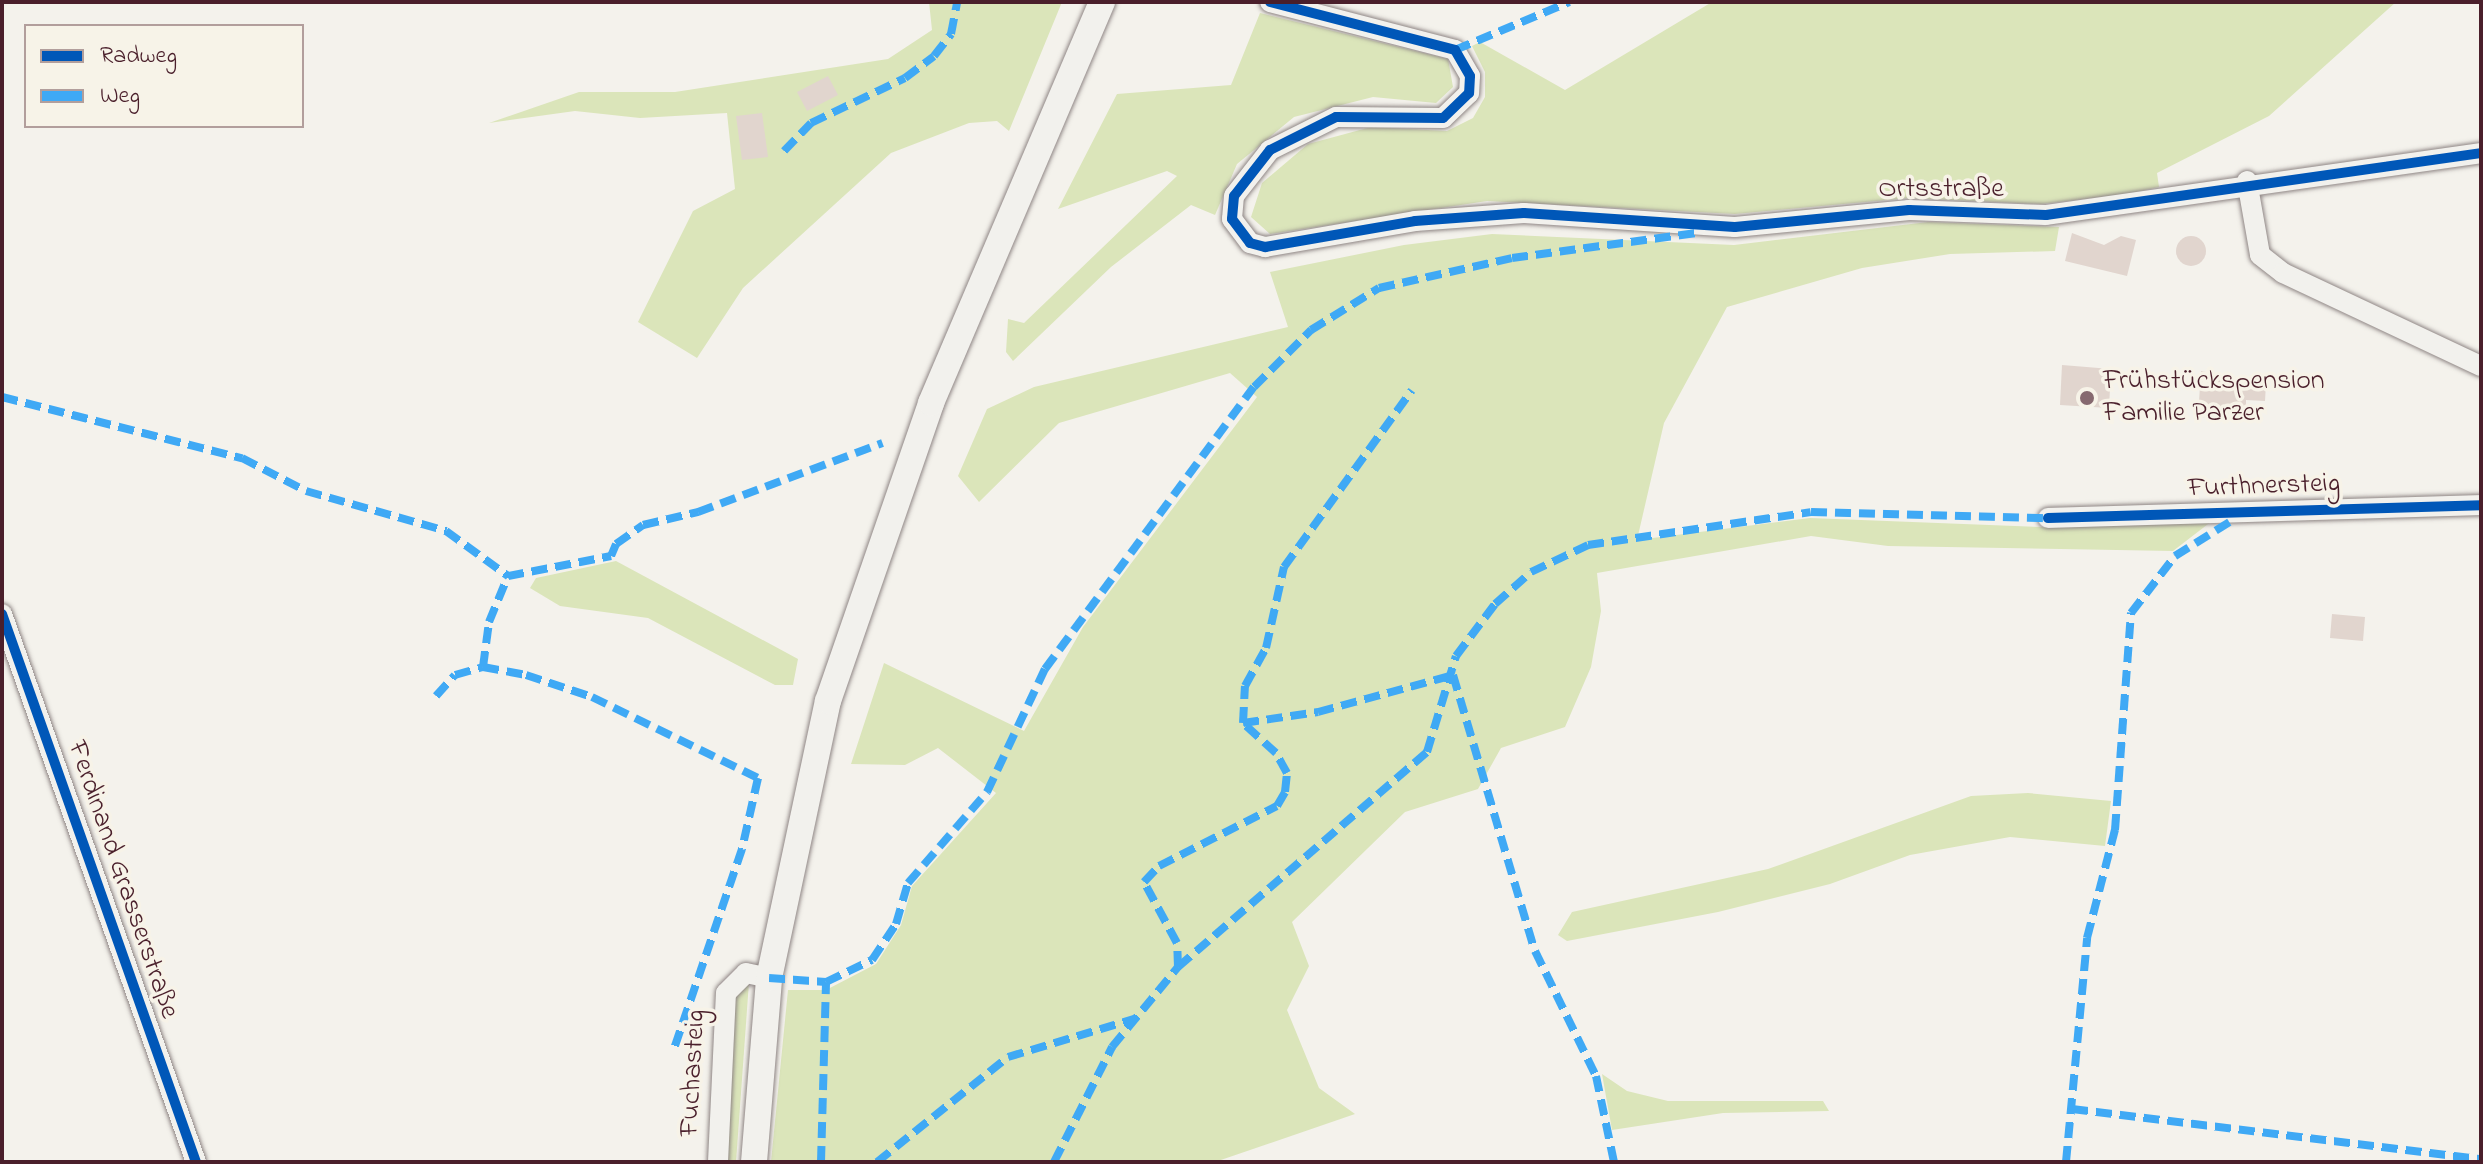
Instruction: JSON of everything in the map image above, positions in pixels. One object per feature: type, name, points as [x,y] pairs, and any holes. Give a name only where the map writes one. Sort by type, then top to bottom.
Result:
[{"type":"main road","points":[[754,1162],[769,978],[804,793],[860,596],[931,403],[1102,2]]},
{"type":"street","name":"Ortsstraße","points":[[1270,2],[1455,50],[1470,76],[1462,107],[1443,118],[1372,113],[1302,130],[1270,150],[1234,196],[1232,219],[1250,243],[1265,247],[1351,231],[1524,213],[1735,227],[1909,210],[2046,215],[2247,181],[2481,153]]},
{"type":"street","points":[[2247,181],[2260,255],[2283,273],[2481,366]]},
{"type":"street","name":"Furthnersteig","points":[[2048,518],[2481,505]]},
{"type":"street","name":"Ferdinand Grasserstraße","points":[[2,614],[196,1162]]},
{"type":"street","name":"Fuchasteig","points":[[718,1162],[726,993],[746,973],[769,978]]},
{"type":"green space","points":[[929,2],[1062,2],[1009,131],[997,121],[969,123],[891,153],[743,288],[697,358],[638,322],[693,211],[735,189],[727,113],[640,118],[575,111],[489,123],[579,92],[675,92],[888,59],[932,30]]},
{"type":"green space","points":[[1712,2],[2396,2],[2269,116],[2157,173],[2159,187],[2127,194],[2041,204],[1909,198],[1735,214],[1487,201],[1270,234],[1251,217],[1262,183],[1308,144],[1371,127],[1447,131],[1473,118],[1485,97],[1485,72],[1472,46],[1480,42],[1565,90]]},
{"type":"green space","points":[[1260,13],[1448,59],[1453,87],[1436,103],[1373,97],[1294,117],[1237,164],[1215,215],[1191,205],[1111,267],[1013,361],[1006,352],[1008,319],[1024,323],[1177,176],[1167,171],[1058,209],[1117,94],[1231,85]]},
{"type":"green space","points":[[1928,222],[2059,227],[2055,251],[1950,254],[1862,268],[1727,307],[1664,423],[1637,540],[1810,518],[2041,527],[2212,521],[2173,551],[1888,546],[1811,536],[1597,573],[1601,611],[1591,667],[1565,727],[1501,748],[1478,789],[1405,812],[1292,922],[1309,966],[1287,1010],[1319,1088],[1355,1114],[1215,1162],[771,1162],[788,990],[826,990],[876,964],[901,925],[912,886],[996,793],[938,748],[905,765],[851,764],[884,663],[1024,731],[1083,627],[1257,397],[1230,373],[1059,423],[979,502],[958,476],[987,409],[1034,387],[1288,327],[1270,272],[1404,245],[1492,234],[1734,245]]},
{"type":"green space","points":[[616,561],[798,659],[793,685],[775,685],[648,618],[560,606],[530,588],[536,578]]},
{"type":"green space","points":[[2028,793],[2111,801],[2105,846],[2010,837],[1910,855],[1830,884],[1718,912],[1567,941],[1558,935],[1572,912],[1768,869],[1971,796]]},
{"type":"green space","points":[[749,982],[736,1162],[723,1162],[730,993]]},
{"type":"green space","points":[[1602,1074],[1627,1091],[1668,1101],[1823,1101],[1829,1111],[1723,1113],[1612,1130]]},
{"type":"building","points":[[828,76],[838,95],[807,111],[797,92]]},
{"type":"building","points":[[762,113],[768,157],[742,160],[736,116]]},
{"type":"building","points":[[2072,233],[2104,245],[2121,236],[2136,240],[2127,276],[2065,261]]},
{"type":"building","points":[[2191,236],[2202,240],[2206,251],[2202,262],[2191,266],[2180,262],[2176,251],[2180,240]]},
{"type":"building","points":[[2062,365],[2111,369],[2109,408],[2060,405]]},
{"type":"building","points":[[2201,371],[2266,384],[2265,401],[2246,400],[2246,413],[2229,412],[2229,418],[2198,417]]},
{"type":"building","points":[[2332,614],[2365,617],[2363,641],[2330,638]]},
{"type":"marked path","points":[[784,151],[811,123],[905,78],[934,56],[951,34],[957,2]]},
{"type":"marked path","points":[[1455,50],[1569,2]]},
{"type":"marked path","points":[[769,978],[826,982],[872,960],[896,924],[908,883],[987,792],[1045,669],[1254,387],[1311,330],[1379,288],[1512,258],[1696,233]]},
{"type":"marked path","points":[[1178,967],[1177,943],[1144,882],[1159,866],[1277,806],[1285,792],[1287,773],[1276,753],[1243,723],[1245,686],[1266,648],[1284,567],[1412,390]]},
{"type":"marked path","points":[[2,397],[242,458],[306,491],[446,531],[508,576],[611,556],[616,544],[643,525],[698,512],[883,443]]},
{"type":"marked path","points":[[1054,1162],[1112,1047],[1178,967],[1427,752],[1456,656],[1495,604],[1531,572],[1588,545],[1811,512],[2048,518]]},
{"type":"marked path","points":[[2066,1162],[2087,938],[2115,830],[2131,613],[2175,556],[2236,518]]},
{"type":"marked path","points":[[483,667],[489,622],[508,576]]},
{"type":"marked path","points":[[436,696],[455,675],[483,667],[526,675],[592,697],[758,778],[742,849],[674,1049]]},
{"type":"marked path","points":[[1453,675],[1535,951],[1596,1076],[1614,1162]]},
{"type":"marked path","points":[[1243,723],[1318,712],[1453,675]]},
{"type":"marked path","points":[[821,1162],[826,982]]},
{"type":"marked path","points":[[877,1162],[1008,1057],[1134,1019]]},
{"type":"marked path","points":[[2072,1109],[2481,1159]]},
{"type":"cycle path","points":[[1270,2],[1455,50],[1470,76],[1469,93],[1443,118],[1336,117],[1270,150],[1234,196],[1232,219],[1250,243],[1265,247],[1415,221],[1524,213],[1735,227],[1909,210],[2046,215],[2481,153]]},
{"type":"cycle path","points":[[2048,518],[2481,505]]},
{"type":"cycle path","points":[[2,614],[196,1162]]},
{"type":"place","name":"Frühstückspension Familie Parzer","points":[[2087,398]]}]
